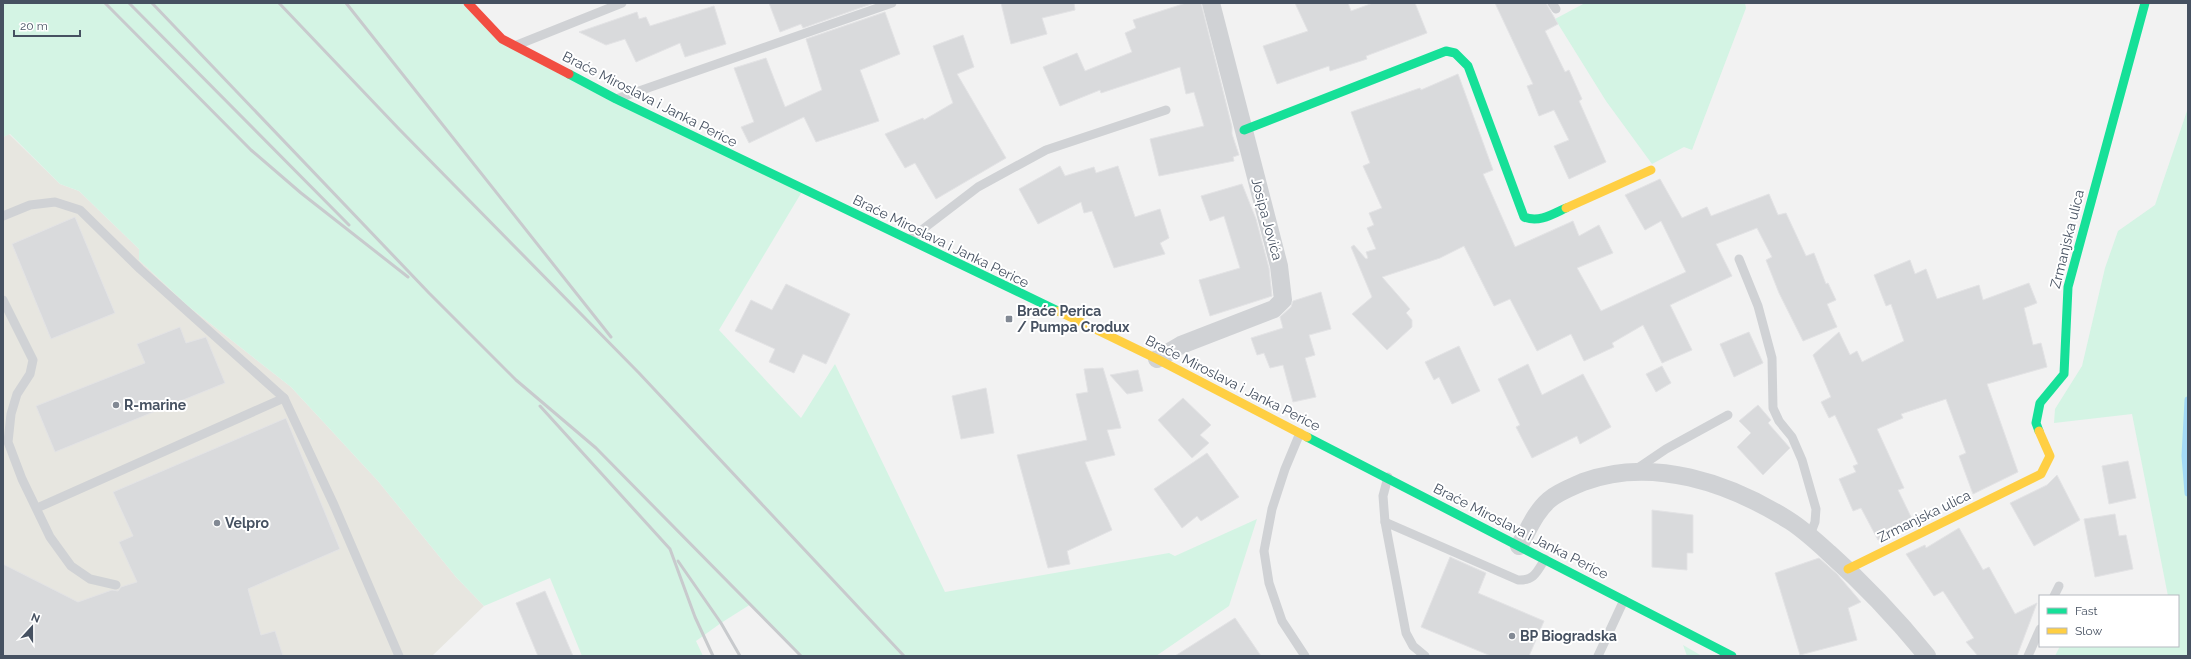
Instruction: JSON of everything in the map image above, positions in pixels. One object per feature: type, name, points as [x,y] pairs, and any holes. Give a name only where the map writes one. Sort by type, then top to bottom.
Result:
[{"type":"main road","name":"Braće Miroslava i Janka Perice","points":[[468,3],[502,39],[616,99],[1157,359],[1732,656]]},
{"type":"main road","name":"Zrmanjska ulica","points":[[1848,569],[2041,474],[2050,456],[2036,423],[2040,403],[2064,374],[2068,287],[2146,3]]},
{"type":"main road","points":[[1244,130],[1446,52],[1455,53],[1468,66],[1524,217],[1531,220],[1541,219],[1651,170]]},
{"type":"street","name":"Josipa Jovića","points":[[1157,359],[1182,345],[1274,308],[1283,300],[1279,266],[1211,3]]},
{"type":"street","points":[[1519,546],[1537,515],[1549,500],[1570,487],[1596,477],[1632,472],[1664,473],[1696,479],[1730,490],[1790,521],[1810,536],[1848,569],[1882,603],[1927,656]]},
{"type":"lane","points":[[516,46],[622,3]]},
{"type":"lane","points":[[616,99],[892,3]]},
{"type":"lane","points":[[908,240],[978,187],[1046,150],[1166,110]]},
{"type":"lane","points":[[3,216],[30,204],[55,202],[80,210],[140,269],[284,398],[334,505],[399,656]]},
{"type":"lane","points":[[1740,259],[1758,306],[1772,358],[1773,408],[1779,421],[1792,437],[1802,460],[1816,509],[1815,522],[1810,536]]},
{"type":"lane","points":[[3,300],[33,360],[30,374],[18,394],[11,414],[8,442],[22,480],[50,537],[71,566],[90,579],[116,585]]},
{"type":"lane","points":[[37,508],[284,398]]},
{"type":"lane","points":[[1632,472],[1666,450],[1728,415]]},
{"type":"lane","points":[[1300,433],[1285,469],[1272,509],[1264,551],[1268,583],[1282,621],[1305,656]]},
{"type":"lane","points":[[1388,477],[1383,496],[1385,522],[1406,633],[1412,646],[1425,656]]},
{"type":"lane","points":[[1385,522],[1518,580],[1526,581],[1534,577],[1545,559]]},
{"type":"lane","points":[[2054,595],[2059,586]]},
{"type":"lane","points":[[1598,656],[1624,600]]},
{"type":"lane","points":[[2028,656],[2039,631]]},
{"type":"shaded area","points":[[9,134],[60,184],[79,191],[139,249],[139,260],[188,306],[291,387],[378,481],[456,577],[484,606],[432,656],[3,656],[3,137]]},
{"type":"green space","points":[[3,3],[468,3],[502,39],[803,190],[719,330],[801,418],[835,364],[945,592],[1169,553],[1175,556],[1257,519],[1229,606],[1156,656],[801,656],[751,604],[696,641],[703,656],[582,656],[550,578],[484,606],[456,577],[378,481],[291,387],[188,306],[139,260],[139,249],[79,191],[60,184],[10,134],[3,137]]},
{"type":"green space","points":[[1585,3],[1745,3],[1746,8],[1692,150],[1684,147],[1652,164],[1606,101],[1555,19]]},
{"type":"green space","points":[[2188,108],[2188,656],[2055,656],[2060,647],[2179,647],[2179,595],[2168,595],[2132,414],[2054,423],[2055,409],[2082,366],[2105,268],[2118,231],[2155,205]]},
{"type":"green space","points":[[1683,645],[1702,656],[1687,656]]},
{"type":"building","points":[[769,3],[874,3],[803,28],[801,24],[780,32]]},
{"type":"building","points":[[1001,3],[1074,3],[1075,10],[1042,18],[1047,34],[1011,44]]},
{"type":"building","points":[[1186,3],[1201,3],[1232,127],[1232,134],[1239,155],[1233,157],[1234,161],[1159,176],[1150,139],[1204,126],[1194,92],[1186,94],[1180,67],[1101,93],[1100,90],[1060,106],[1043,67],[1077,53],[1085,71],[1132,52],[1125,33],[1136,28],[1133,20]]},
{"type":"building","points":[[1295,3],[1348,3],[1351,11],[1373,3],[1415,3],[1427,33],[1366,56],[1367,59],[1330,71],[1329,66],[1277,84],[1263,46],[1308,31]]},
{"type":"building","points":[[1495,3],[1546,3],[1558,24],[1545,31],[1565,72],[1569,70],[1582,99],[1579,101],[1606,162],[1569,179],[1554,146],[1569,140],[1554,110],[1539,116],[1527,86],[1533,84]]},
{"type":"building","points":[[714,6],[726,44],[685,57],[680,43],[636,62],[625,39],[606,45],[579,32],[637,12],[639,19],[646,17],[650,26]]},
{"type":"building","points":[[885,12],[900,54],[860,70],[879,121],[816,142],[804,117],[749,143],[741,127],[754,122],[734,68],[766,58],[785,107],[822,90],[806,39]]},
{"type":"building","points":[[963,35],[974,67],[957,74],[1006,158],[936,199],[915,163],[905,168],[885,134],[923,118],[924,120],[953,103],[933,46]]},
{"type":"building","points":[[1458,74],[1493,170],[1483,174],[1515,247],[1573,221],[1579,236],[1599,225],[1613,253],[1577,268],[1601,311],[1686,272],[1661,221],[1645,230],[1625,195],[1660,179],[1682,218],[1707,207],[1711,216],[1769,194],[1778,215],[1786,213],[1806,256],[1814,253],[1826,284],[1828,283],[1836,300],[1827,304],[1837,327],[1803,341],[1779,293],[1766,260],[1772,257],[1757,228],[1716,244],[1732,276],[1670,305],[1692,350],[1662,363],[1643,325],[1612,343],[1614,347],[1584,361],[1571,334],[1537,351],[1510,299],[1494,306],[1464,246],[1440,258],[1382,277],[1410,309],[1406,313],[1412,320],[1412,327],[1387,350],[1352,314],[1372,297],[1351,247],[1354,245],[1366,259],[1368,258],[1366,252],[1376,249],[1367,228],[1374,225],[1369,213],[1382,208],[1363,166],[1370,163],[1351,112],[1420,88],[1421,90]]},
{"type":"building","points":[[1060,166],[1065,176],[1094,167],[1096,173],[1118,166],[1135,217],[1160,209],[1169,238],[1160,243],[1165,254],[1114,268],[1092,211],[1084,213],[1081,202],[1038,224],[1019,189]]},
{"type":"building","points":[[1242,184],[1256,219],[1269,268],[1272,296],[1210,316],[1199,280],[1240,268],[1224,216],[1210,221],[1201,196]]},
{"type":"building","points":[[75,217],[115,313],[51,339],[12,244]]},
{"type":"building","points":[[1910,260],[1915,274],[1926,269],[1937,299],[1979,285],[1983,300],[2029,283],[2037,303],[2024,308],[2033,345],[2041,343],[2047,367],[1987,384],[2018,472],[1973,494],[1959,456],[1966,453],[1946,399],[1901,414],[1903,418],[1877,429],[1904,488],[1898,490],[1914,523],[1878,540],[1861,508],[1853,511],[1839,479],[1856,472],[1853,466],[1858,464],[1835,415],[1829,418],[1821,402],[1831,397],[1813,355],[1839,332],[1850,355],[1857,351],[1862,362],[1904,341],[1891,304],[1886,306],[1874,275]]},
{"type":"building","points":[[786,284],[850,314],[826,364],[803,354],[794,373],[769,362],[775,349],[735,331],[751,300],[772,310]]},
{"type":"building","points":[[1321,292],[1331,329],[1309,335],[1315,355],[1305,358],[1316,397],[1293,402],[1283,365],[1270,368],[1264,353],[1257,355],[1251,338],[1283,328],[1280,317],[1291,307],[1293,301]]},
{"type":"building","points":[[180,327],[186,343],[206,337],[225,383],[55,452],[36,406],[145,363],[137,344]]},
{"type":"building","points":[[1749,332],[1763,363],[1734,377],[1720,344]]},
{"type":"building","points":[[1459,346],[1480,391],[1452,404],[1439,377],[1434,380],[1425,362]]},
{"type":"building","points":[[1528,364],[1542,395],[1583,374],[1611,427],[1580,444],[1577,436],[1532,458],[1516,427],[1520,425],[1498,379]]},
{"type":"building","points":[[1662,366],[1671,383],[1656,392],[1646,374]]},
{"type":"building","points":[[1103,368],[1121,428],[1107,430],[1115,455],[1085,462],[1112,530],[1067,551],[1070,564],[1048,568],[1017,455],[1087,440],[1076,394],[1088,392],[1084,369]]},
{"type":"building","points":[[1138,370],[1143,391],[1127,394],[1110,375]]},
{"type":"building","points":[[986,388],[994,433],[961,439],[952,396]]},
{"type":"building","points":[[1183,398],[1211,425],[1200,435],[1209,443],[1192,458],[1158,420]]},
{"type":"building","points":[[1758,405],[1771,420],[1768,423],[1790,448],[1763,475],[1737,447],[1751,433],[1739,421]]},
{"type":"building","points":[[286,418],[340,549],[248,589],[261,635],[275,631],[283,656],[3,656],[3,564],[78,602],[112,590],[118,591],[121,587],[137,582],[119,542],[133,536],[113,492]]},
{"type":"building","points":[[1207,453],[1239,497],[1201,521],[1197,516],[1182,528],[1154,489]]},
{"type":"building","points":[[2128,461],[2136,498],[2109,504],[2102,466]]},
{"type":"building","points":[[2057,475],[2080,520],[2034,546],[2010,503],[2047,485]]},
{"type":"building","points":[[1652,510],[1693,515],[1693,553],[1687,553],[1687,570],[1652,567]]},
{"type":"building","points":[[2115,514],[2119,536],[2126,535],[2133,569],[2095,577],[2084,519]]},
{"type":"building","points":[[1959,528],[1983,570],[1989,567],[2015,614],[2037,603],[2017,656],[1978,656],[1966,642],[1974,638],[1943,591],[1934,596],[1906,554],[1925,545],[1926,548]]},
{"type":"building","points":[[1450,557],[1486,573],[1478,593],[1544,621],[1529,656],[1491,656],[1421,627]]},
{"type":"building","points":[[1819,558],[1837,574],[1861,602],[1848,608],[1857,640],[1800,655],[1775,573]]},
{"type":"building","points":[[545,591],[573,656],[538,656],[516,603]]},
{"type":"building","points":[[1235,618],[1261,656],[1175,656]]},
{"type":"waterway","points":[[2188,400],[2185,456],[2188,493]]},
{"type":"railway","points":[[105,3],[251,150],[301,193],[408,277]]},
{"type":"railway","points":[[129,3],[349,225]]},
{"type":"railway","points":[[152,3],[429,293],[516,380],[596,448],[801,656]]},
{"type":"railway","points":[[279,3],[399,129],[639,373],[904,656]]},
{"type":"railway","points":[[346,3],[611,337]]},
{"type":"railway","points":[[540,406],[670,549],[695,617],[713,656]]},
{"type":"railway","points":[[678,561],[721,623],[740,656]]},
{"type":"traffic: fast","points":[[2039,431],[2036,423],[2040,403],[2064,374],[2068,287],[2145,3]]},
{"type":"traffic: fast","points":[[1244,130],[1446,51],[1455,53],[1468,66],[1524,217],[1530,219],[1540,218],[1566,208]]},
{"type":"traffic: fast","points":[[569,74],[616,99],[1058,311]]},
{"type":"traffic: fast","points":[[1307,437],[1732,656]]},
{"type":"traffic: slow","points":[[1566,208],[1651,170]]},
{"type":"traffic: slow","points":[[1058,311],[1157,359],[1307,437]]},
{"type":"traffic: slow","points":[[1848,569],[2041,474],[2050,456],[2039,431]]},
{"type":"traffic: jam","points":[[468,3],[502,39],[569,74]]},
{"type":"place","name":"Braće Perica / Pumpa Crodux","points":[[1009,319]]},
{"type":"place","name":"R-marine","points":[[116,405]]},
{"type":"place","name":"Velpro","points":[[217,523]]},
{"type":"place","name":"BP Biogradska","points":[[1512,636]]}]
